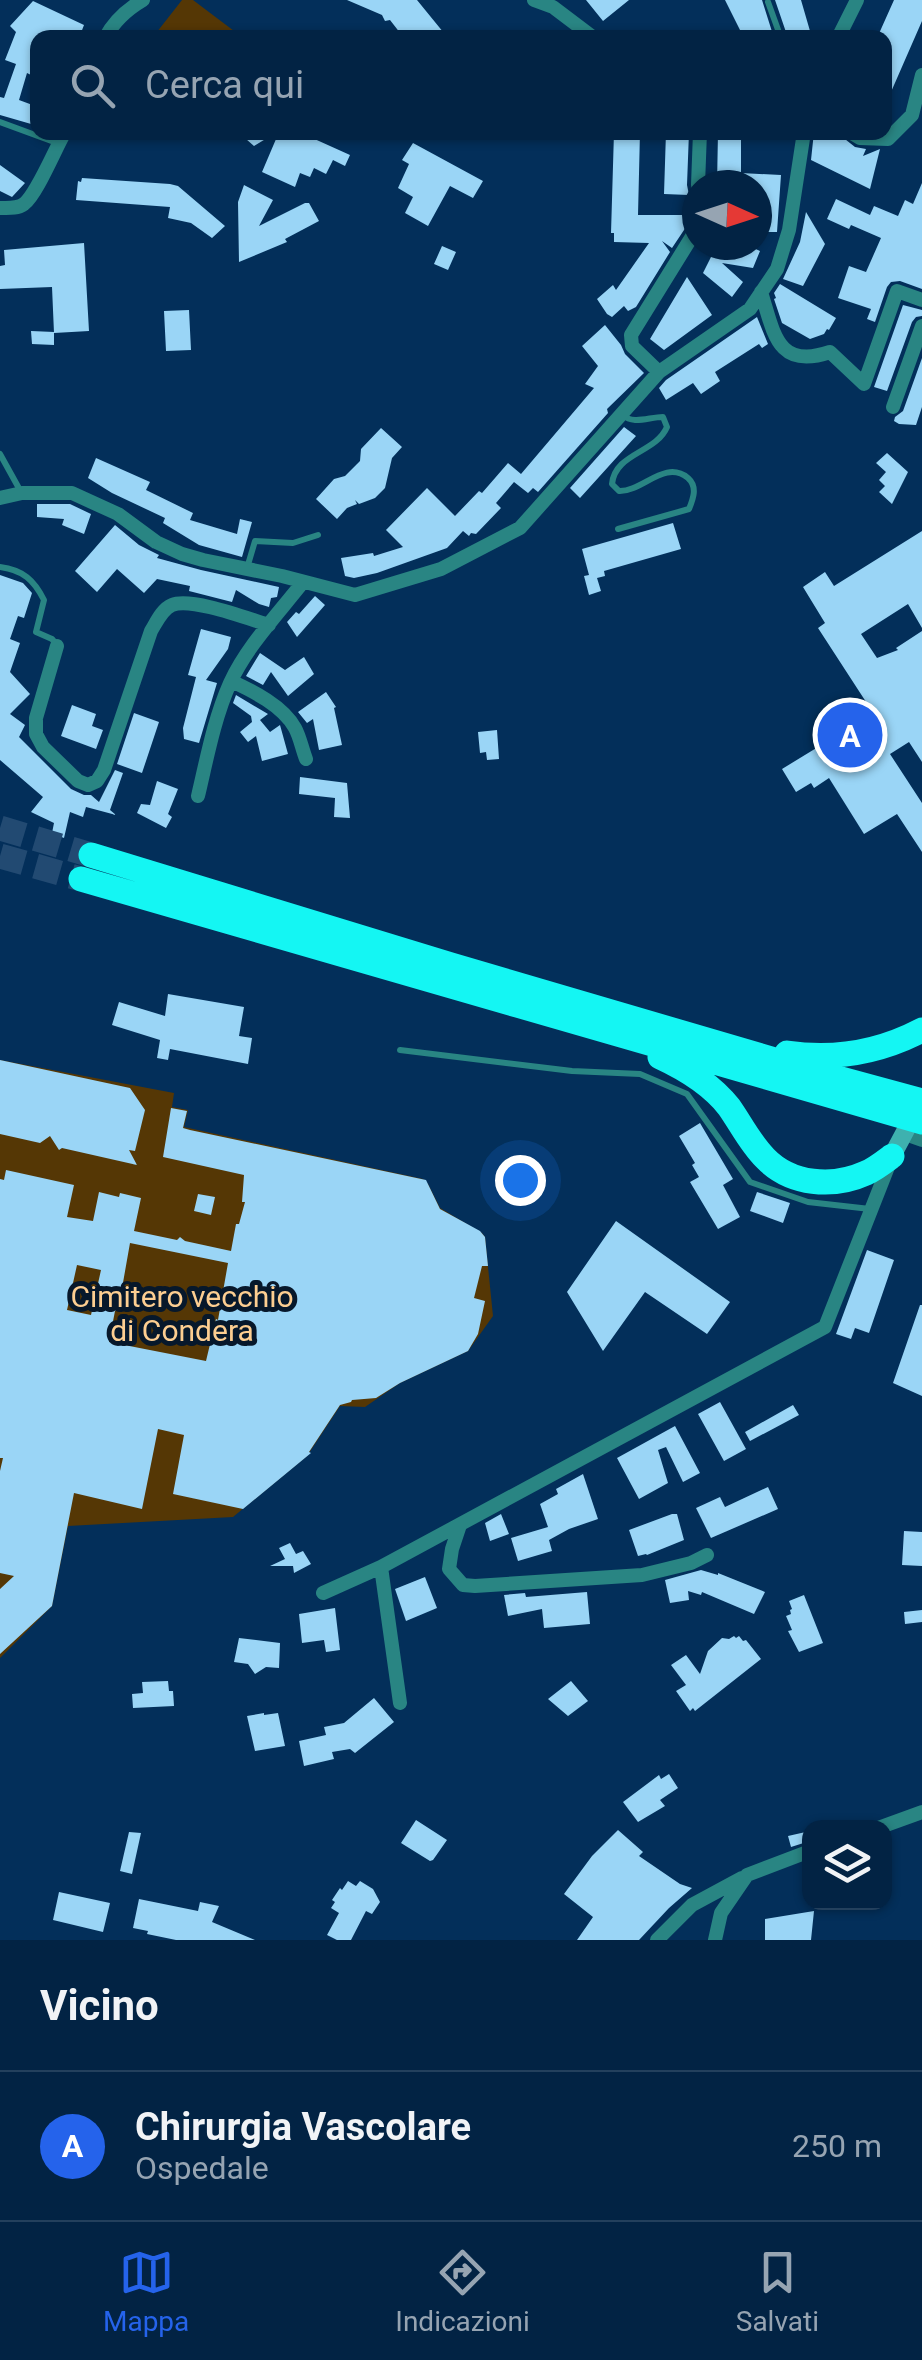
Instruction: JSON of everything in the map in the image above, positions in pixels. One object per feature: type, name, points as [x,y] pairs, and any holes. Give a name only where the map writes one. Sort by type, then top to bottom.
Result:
[{"type":"highway","points":[[91,854],[820,1073],[886,1101],[910,1138],[866,1173],[840,1181],[796,1178],[768,1162],[728,1106],[684,1068],[592,1026]]},
{"type":"highway","points":[[81,879],[592,1026],[886,1101],[922,1100]]},
{"type":"highway","points":[[719,1042],[803,1056],[845,1055],[894,1044],[922,1030]]},
{"type":"street","points":[[109,30],[142,0]]},
{"type":"street","points":[[534,0],[552,7],[583,30]]},
{"type":"street","points":[[842,30],[857,0]]},
{"type":"street","points":[[892,135],[912,115],[922,75]]},
{"type":"street","points":[[0,208],[23,205],[60,140]]},
{"type":"street","points":[[699,170],[700,140]]},
{"type":"street","points":[[0,498],[22,492],[72,493],[118,514],[156,542],[182,554],[354,595],[441,570],[520,528],[659,372],[750,309],[776,269],[788,230],[803,140]]},
{"type":"street","points":[[659,372],[632,346],[631,335],[682,253]]},
{"type":"street","points":[[761,292],[778,343],[793,356],[812,358],[830,352],[864,384],[897,291],[922,300]]},
{"type":"street","points":[[892,407],[922,326]]},
{"type":"street","points":[[198,796],[231,681],[303,582]]},
{"type":"street","points":[[57,646],[36,718],[36,734],[43,747],[78,781],[88,784],[96,781],[104,770],[152,632],[172,605],[223,610],[270,625]]},
{"type":"street","points":[[231,681],[254,691],[294,726],[306,759]]},
{"type":"street","points":[[323,1594],[381,1567],[825,1327],[872,1209],[910,1138],[922,1100]]},
{"type":"street","points":[[460,1524],[450,1569],[463,1584],[475,1586],[642,1575],[707,1556]]},
{"type":"street","points":[[381,1567],[400,1703]]},
{"type":"street","points":[[892,1823],[922,1812]]},
{"type":"street","points":[[657,1940],[692,1905],[747,1875],[802,1854]]},
{"type":"street","points":[[715,1940],[721,1913],[747,1875]]},
{"type":"lane","points":[[768,2],[778,30]]},
{"type":"lane","points":[[0,122],[30,130]]},
{"type":"lane","points":[[618,530],[689,509],[694,497],[693,484],[685,475],[670,472],[654,476],[629,491],[619,491],[612,484],[613,472],[663,437],[668,427],[663,417],[628,420],[622,414]]},
{"type":"lane","points":[[0,454],[22,492]]},
{"type":"lane","points":[[246,570],[255,541],[294,544],[318,535]]},
{"type":"lane","points":[[0,567],[19,571],[35,581],[44,600],[36,632],[52,639],[57,646]]},
{"type":"lane","points":[[400,1050],[572,1071],[640,1074],[688,1094],[750,1182],[808,1202],[872,1209]]},
{"type":"green space","points":[[182,0],[193,0],[233,30],[158,30]]},
{"type":"green space","name":"Cimitero vecchio di Condera","points":[[0,1060],[174,1093],[172,1107],[188,1110],[184,1127],[423,1179],[440,1208],[485,1237],[493,1316],[468,1351],[400,1383],[365,1407],[340,1406],[307,1456],[233,1517],[68,1526],[52,1606],[0,1658]]},
{"type":"building","points":[[347,0],[417,0],[441,30],[398,30],[382,15]]},
{"type":"building","points":[[586,0],[629,0],[603,21]]},
{"type":"building","points":[[725,0],[762,0],[771,30],[740,30]]},
{"type":"building","points":[[775,0],[801,0],[810,30],[785,30]]},
{"type":"building","points":[[894,0],[922,0],[922,21],[892,90],[892,30],[881,30]]},
{"type":"building","points":[[33,1],[84,25],[82,30],[30,30],[30,74],[27,73],[19,100],[30,104],[30,124],[0,115],[0,97],[4,98],[16,64],[5,60],[16,32],[10,26]]},
{"type":"building","points":[[276,140],[317,140],[350,155],[345,166],[333,160],[326,174],[314,168],[310,177],[300,173],[295,187],[262,172]]},
{"type":"building","points":[[614,140],[640,140],[638,215],[682,215],[682,233],[672,248],[662,241],[670,252],[636,307],[628,311],[624,306],[612,317],[597,299],[613,285],[616,290],[649,243],[614,242]]},
{"type":"building","points":[[666,140],[689,140],[688,170],[682,170],[682,195],[664,194]]},
{"type":"building","points":[[718,140],[741,140],[741,170],[717,170]]},
{"type":"building","points":[[813,140],[846,140],[866,149],[863,156],[880,149],[870,189],[811,160]]},
{"type":"building","points":[[413,143],[483,181],[473,198],[450,186],[428,226],[405,213],[413,197],[398,188],[409,164],[402,160]]},
{"type":"building","points":[[0,165],[25,183],[12,197],[0,191]]},
{"type":"building","points":[[772,175],[781,175],[777,232],[772,232]]},
{"type":"building","points":[[82,178],[178,186],[225,226],[212,238],[191,223],[168,218],[170,207],[76,200],[78,181]]},
{"type":"building","points":[[922,183],[922,289],[891,282],[875,322],[867,319],[871,309],[838,298],[849,266],[866,272],[881,238],[827,219],[836,199],[870,215],[874,206],[898,216],[905,200],[913,204]]},
{"type":"building","points":[[244,185],[273,200],[259,226],[305,203],[309,203],[319,221],[285,239],[287,242],[239,262],[238,202]]},
{"type":"building","points":[[806,212],[825,244],[803,286],[783,279],[800,242]]},
{"type":"building","points":[[84,243],[89,331],[54,333],[52,287],[0,289],[4,250]]},
{"type":"building","points":[[442,246],[456,252],[448,270],[434,264]]},
{"type":"building","points":[[710,260],[756,260],[753,268],[722,263],[743,282],[732,297],[703,273]]},
{"type":"building","points":[[687,277],[712,315],[664,350],[650,339]]},
{"type":"building","points":[[780,284],[836,318],[829,330],[810,339],[782,323],[774,299]]},
{"type":"building","points":[[903,305],[922,310],[922,316],[912,322],[887,391],[874,387]]},
{"type":"building","points":[[189,310],[191,350],[166,351],[164,311]]},
{"type":"building","points":[[757,317],[768,344],[762,348],[759,344],[715,372],[720,381],[701,394],[693,383],[666,400],[659,388],[666,380]]},
{"type":"building","points":[[605,325],[644,373],[607,409],[608,413],[538,492],[533,488],[528,493],[514,482],[496,503],[501,508],[476,534],[469,536],[463,531],[447,548],[377,573],[345,576],[341,558],[373,553],[374,556],[403,547],[386,530],[427,488],[455,516],[508,463],[521,474],[594,388],[585,384],[598,366],[582,346]]},
{"type":"building","points":[[31,331],[54,332],[54,345],[32,344]]},
{"type":"building","points":[[922,358],[922,407],[916,425],[899,424],[895,417],[903,411]]},
{"type":"building","points":[[624,427],[636,436],[580,498],[570,488]]},
{"type":"building","points":[[381,428],[402,447],[392,458],[385,488],[375,498],[359,504],[355,500],[357,504],[337,519],[316,499],[334,479],[345,476],[360,461],[361,449]]},
{"type":"building","points":[[887,453],[908,472],[892,504],[879,492],[885,486],[879,480],[886,472],[876,463]]},
{"type":"building","points":[[96,458],[150,482],[146,490],[193,513],[190,520],[237,534],[240,519],[252,522],[242,557],[199,545],[163,523],[165,518],[88,478]]},
{"type":"building","points":[[37,504],[70,504],[91,514],[84,534],[62,525],[64,519],[37,517]]},
{"type":"building","points":[[673,523],[681,549],[604,571],[605,576],[597,578],[601,591],[589,595],[584,576],[589,575],[582,549]]},
{"type":"building","points":[[115,525],[139,545],[159,555],[157,558],[279,587],[277,597],[271,598],[269,607],[236,590],[232,602],[157,579],[144,593],[117,569],[97,592],[75,571]]},
{"type":"building","points":[[922,531],[922,628],[908,604],[861,634],[877,658],[898,650],[922,631],[922,762],[909,742],[890,754],[922,803],[922,852],[897,814],[864,834],[829,778],[814,788],[811,783],[796,792],[782,769],[818,747],[814,740],[868,705],[818,628],[825,623],[803,587],[825,572],[834,586]]},
{"type":"building","points":[[0,575],[23,583],[32,593],[24,618],[18,616],[10,639],[20,643],[10,672],[30,694],[10,714],[25,725],[19,737],[71,789],[99,802],[115,770],[123,773],[110,810],[116,815],[86,807],[83,817],[70,812],[64,838],[52,833],[54,823],[31,812],[43,797],[0,760]]},
{"type":"building","points":[[315,596],[325,605],[297,637],[287,622]]},
{"type":"building","points":[[201,629],[231,637],[228,649],[206,680],[217,683],[199,743],[184,739],[183,728],[196,677],[188,675]]},
{"type":"building","points":[[260,653],[285,670],[304,657],[314,674],[288,696],[271,672],[263,685],[246,676]]},
{"type":"building","points":[[326,692],[336,707],[342,745],[319,750],[313,719],[307,723],[298,712]]},
{"type":"building","points":[[236,695],[268,714],[260,720],[270,732],[280,725],[288,754],[262,761],[256,736],[248,742],[240,732],[252,722],[251,716],[233,703]]},
{"type":"building","points":[[72,705],[96,714],[92,726],[103,730],[96,749],[61,736]]},
{"type":"building","points":[[134,713],[159,722],[142,773],[117,764]]},
{"type":"building","points":[[497,730],[499,759],[487,760],[486,752],[480,753],[478,732]]},
{"type":"building","points":[[300,777],[347,783],[350,818],[334,817],[335,798],[299,794]]},
{"type":"building","points":[[157,781],[178,789],[166,828],[137,813],[141,804],[150,805]]},
{"type":"building","points":[[168,994],[244,1007],[239,1036],[252,1038],[248,1064],[170,1049],[168,1060],[157,1058],[160,1040],[112,1025],[119,1002],[165,1016]]},
{"type":"building","points":[[0,1060],[130,1088],[145,1110],[135,1151],[129,1150],[137,1165],[59,1150],[50,1136],[40,1143],[0,1134]]},
{"type":"building","name":"Cimitero vecchio di Condera","points":[[171,1108],[187,1111],[183,1128],[190,1130],[426,1180],[440,1209],[485,1237],[488,1266],[482,1266],[474,1298],[485,1301],[478,1334],[468,1351],[376,1398],[340,1405],[311,1453],[243,1509],[173,1494],[184,1435],[158,1429],[142,1509],[74,1493],[52,1606],[0,1654],[0,1589],[14,1576],[0,1573],[0,1179],[4,1180],[6,1170],[74,1185],[67,1217],[93,1221],[99,1192],[141,1198],[134,1231],[177,1240],[180,1237],[231,1251],[245,1202],[244,1175],[163,1157]],"holes":[[[130,1243],[228,1263],[206,1361],[109,1342]],[[77,1265],[101,1270],[91,1315],[67,1310]]]},
{"type":"building","points":[[700,1123],[733,1179],[723,1185],[740,1217],[718,1229],[690,1182],[699,1177],[679,1136]]},
{"type":"building","points":[[757,1192],[790,1203],[783,1223],[750,1211]]},
{"type":"building","points":[[198,1194],[215,1197],[211,1215],[194,1211]]},
{"type":"building","points":[[616,1221],[730,1302],[707,1334],[645,1292],[603,1351],[567,1292]]},
{"type":"building","points":[[867,1250],[894,1260],[869,1333],[855,1328],[851,1339],[836,1334]]},
{"type":"building","points":[[922,1305],[922,1396],[893,1383]]},
{"type":"building","points":[[720,1402],[746,1449],[724,1461],[698,1414]]},
{"type":"building","points":[[793,1405],[799,1415],[750,1441],[745,1432]]},
{"type":"building","points":[[675,1426],[700,1473],[683,1482],[666,1447],[658,1450],[668,1483],[639,1499],[617,1458]]},
{"type":"building","points":[[583,1474],[598,1519],[549,1540],[552,1551],[518,1561],[511,1538],[548,1527],[540,1504],[558,1494],[556,1489]]},
{"type":"building","points":[[768,1487],[778,1509],[711,1538],[696,1508],[720,1497],[725,1507]]},
{"type":"building","points":[[501,1514],[509,1534],[490,1541],[485,1523]]},
{"type":"building","points":[[677,1514],[684,1540],[638,1556],[629,1530]]},
{"type":"building","points":[[904,1531],[922,1532],[922,1566],[902,1565]]},
{"type":"building","points":[[290,1543],[296,1554],[303,1551],[311,1564],[294,1573],[293,1566],[270,1566],[285,1559],[279,1548]]},
{"type":"building","points":[[701,1570],[765,1592],[754,1614],[702,1592],[701,1595],[688,1591],[689,1600],[670,1603],[665,1580]]},
{"type":"building","points":[[425,1577],[437,1608],[406,1621],[395,1589]]},
{"type":"building","points":[[587,1592],[590,1624],[544,1628],[542,1609],[508,1616],[504,1595],[525,1593],[526,1597]]},
{"type":"building","points":[[804,1595],[823,1643],[799,1652],[788,1631],[792,1630],[786,1616],[792,1609],[789,1601]]},
{"type":"building","points":[[335,1608],[340,1650],[326,1652],[324,1640],[302,1643],[299,1614]]},
{"type":"building","points":[[922,1610],[922,1622],[905,1624],[904,1612]]},
{"type":"building","points":[[239,1638],[280,1643],[279,1668],[266,1667],[255,1674],[248,1664],[234,1662]]},
{"type":"building","points":[[722,1638],[746,1640],[761,1659],[690,1711],[676,1691],[686,1685],[671,1665],[686,1655],[700,1674],[708,1651]]},
{"type":"building","points":[[168,1681],[174,1706],[133,1708],[132,1694],[143,1693],[142,1682]]},
{"type":"building","points":[[571,1681],[588,1701],[568,1716],[548,1699]]},
{"type":"building","points":[[374,1698],[394,1722],[355,1753],[350,1749],[332,1752],[334,1759],[304,1766],[299,1741],[326,1735],[324,1727],[344,1723]]},
{"type":"building","points":[[278,1713],[285,1746],[255,1751],[247,1716]]},
{"type":"building","points":[[669,1774],[678,1788],[660,1800],[665,1806],[638,1822],[623,1802],[659,1775],[661,1779]]},
{"type":"building","points":[[416,1820],[447,1840],[433,1860],[401,1843]]},
{"type":"building","points":[[618,1830],[643,1852],[639,1856],[692,1888],[639,1940],[577,1940],[593,1917],[564,1894],[592,1856]]},
{"type":"building","points":[[129,1832],[141,1833],[132,1874],[120,1871]]},
{"type":"building","points":[[802,1833],[802,1844],[791,1847],[788,1836]]},
{"type":"building","points":[[348,1881],[356,1886],[360,1881],[373,1889],[380,1902],[372,1914],[366,1911],[351,1940],[337,1940],[327,1935],[339,1913],[331,1908],[335,1902],[332,1900]]},
{"type":"building","points":[[59,1892],[110,1903],[103,1932],[53,1920]]},
{"type":"building","points":[[139,1899],[198,1911],[200,1902],[219,1906],[212,1922],[255,1940],[176,1940],[147,1934],[148,1931],[133,1928]]},
{"type":"building","points":[[814,1911],[811,1940],[765,1940],[765,1919]]},
{"type":"tunnel","points":[[0,828],[91,855]]},
{"type":"tunnel","points":[[0,856],[81,879]]},
{"type":"place","name":"Chirurgia Vascolare","points":[[850,735]]}]
